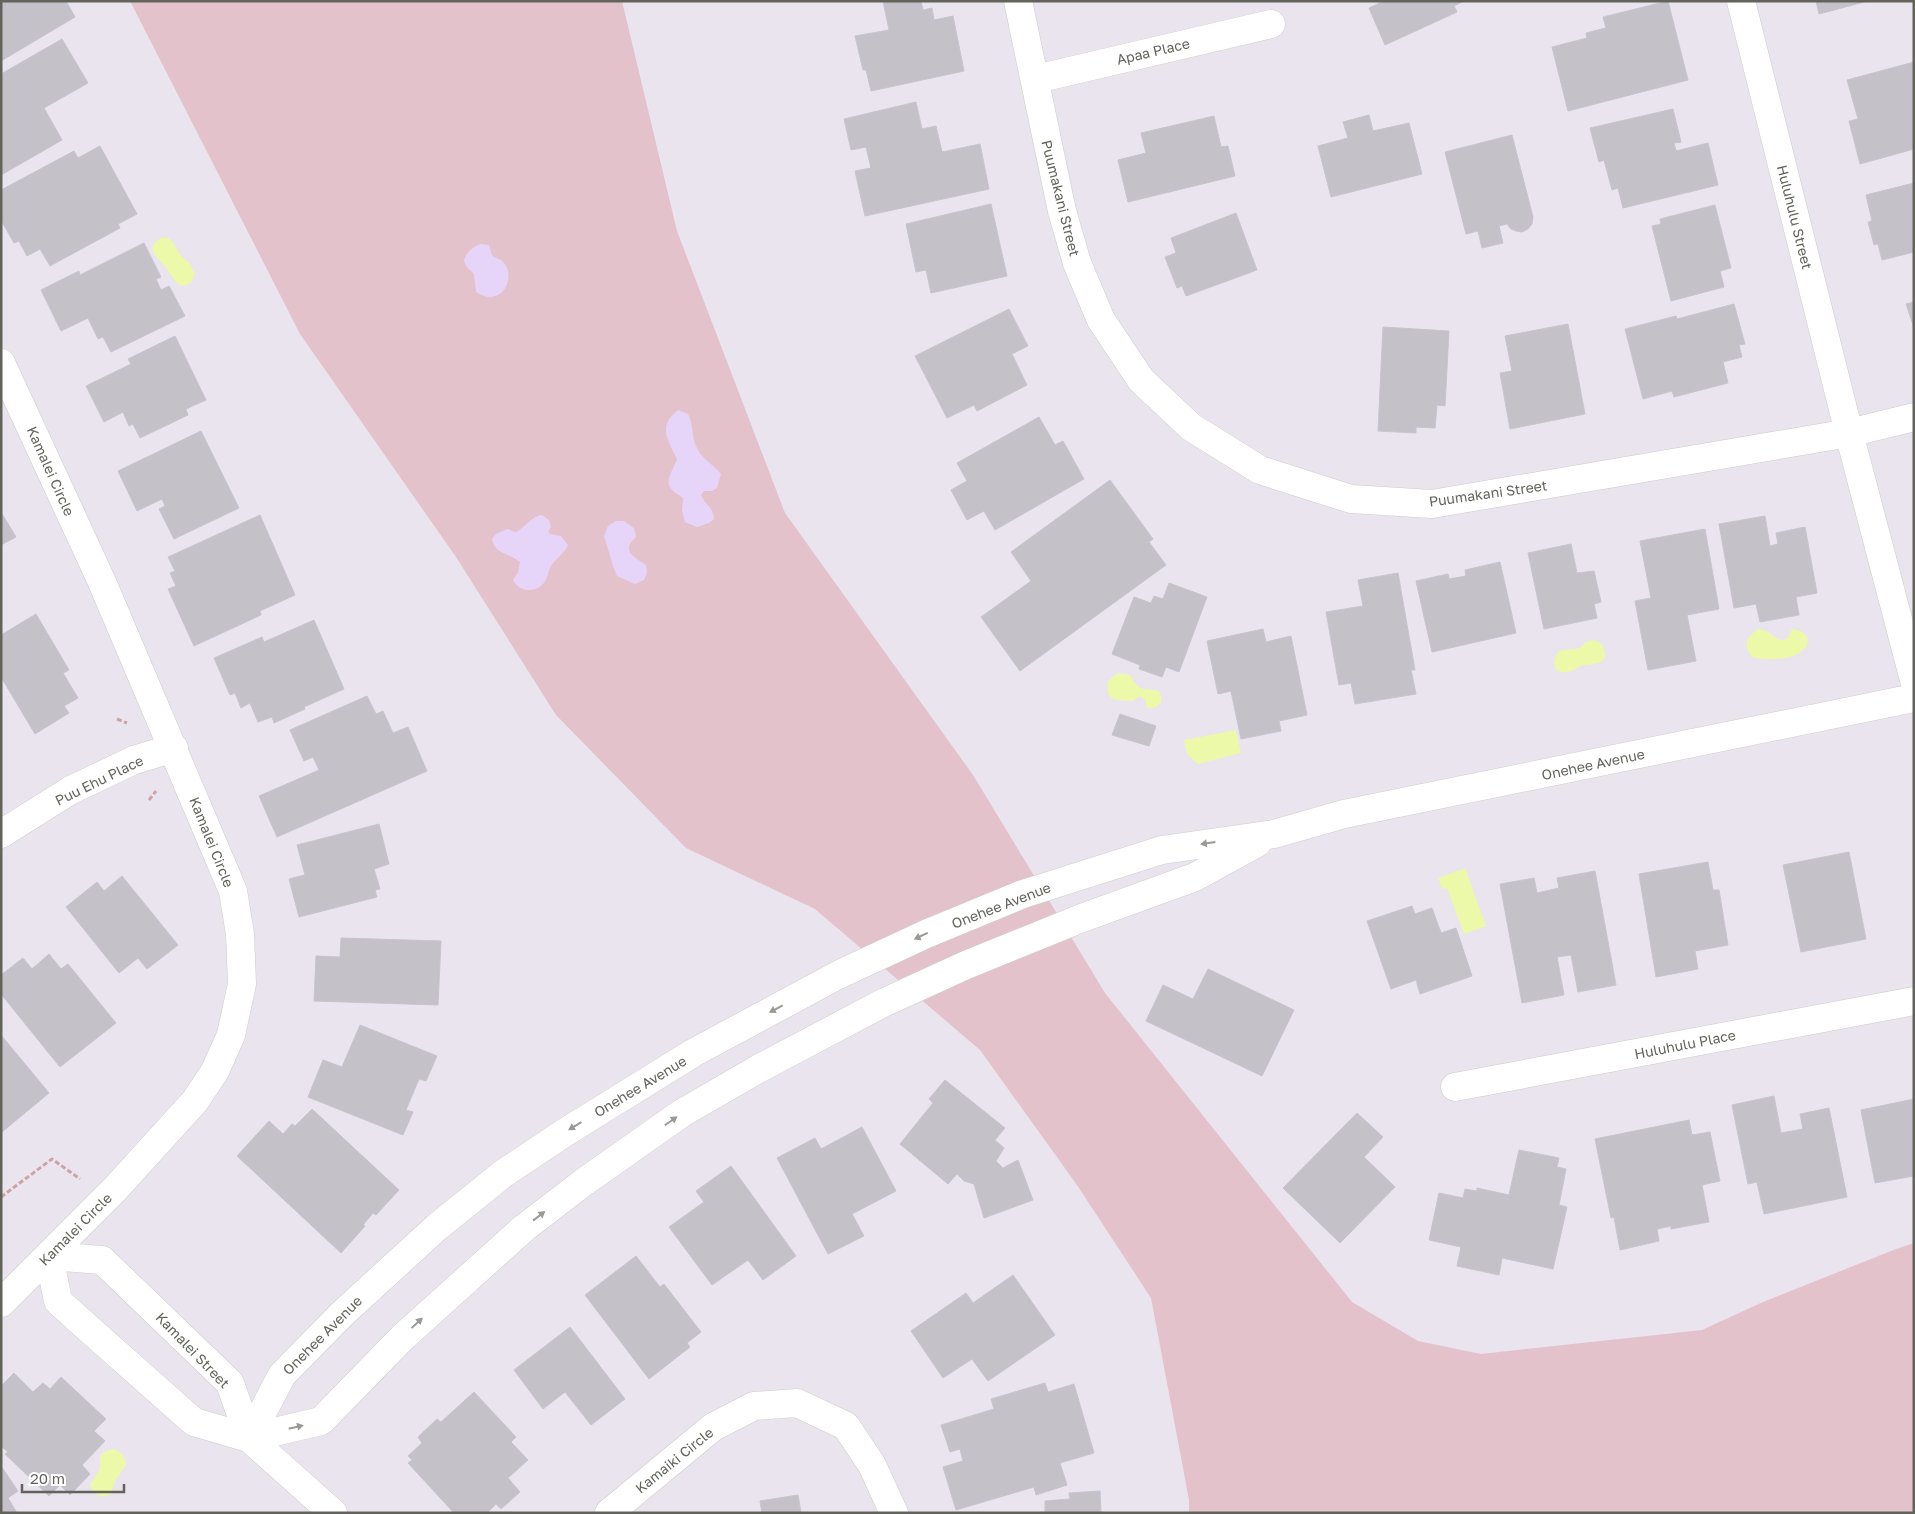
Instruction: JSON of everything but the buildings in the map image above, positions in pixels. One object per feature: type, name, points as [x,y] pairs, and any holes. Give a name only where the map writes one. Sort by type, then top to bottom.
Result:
[{"type":"street","name":"Puumakani Street","points":[[1018,1],[1036,79],[1062,212],[1077,263],[1101,320],[1141,380],[1191,427],[1260,470],[1351,499],[1432,504],[1849,434],[1914,417]]},
{"type":"street","name":"Huluhulu Street","points":[[1741,1],[1849,434],[1914,680]]},
{"type":"street","name":"Apaa Place","points":[[1036,79],[1271,24]]},
{"type":"street","name":"Kamalei Circle","points":[[1,363],[102,582],[233,890],[240,934],[242,984],[231,1035],[215,1071],[195,1101],[115,1189],[1,1303]]},
{"type":"street","name":"Onehee Avenue","points":[[249,1438],[282,1375],[342,1314],[437,1227],[504,1173],[564,1133],[693,1054],[838,975],[926,934],[1023,894],[1162,850],[1274,834],[1344,814],[1914,698]]},
{"type":"street","name":"Puu Ehu Place","points":[[1,834],[71,790],[134,760],[174,748]]},
{"type":"street","name":"Onehee Avenue","points":[[249,1438],[320,1421],[403,1337],[524,1228],[584,1182],[682,1113],[758,1069],[883,1003],[966,965],[1073,921],[1195,877],[1274,834]]},
{"type":"street","name":"Huluhulu Place","points":[[1455,1086],[1914,1001]]},
{"type":"street","points":[[49,1256],[58,1301],[194,1422],[249,1438],[333,1513]]},
{"type":"street","name":"Kamalei Street","points":[[49,1256],[102,1260],[230,1383],[249,1438]]},
{"type":"street","name":"Kamaiki Circle","points":[[609,1513],[713,1427],[754,1406],[797,1403],[846,1426],[872,1466],[894,1513]]},
{"type":"path","points":[[149,800],[158,788]]},
{"type":"path","points":[[1,1198],[52,1159],[76,1176]]},
{"type":"shaded area","points":[[130,1],[622,1],[677,231],[785,513],[973,775],[1105,993],[1352,1302],[1418,1341],[1481,1354],[1702,1330],[1763,1302],[1914,1243],[1914,1513],[1189,1513],[1189,1500],[1151,1298],[1077,1185],[980,1050],[815,909],[686,848],[556,715],[456,557],[300,334]]},
{"type":"shaded area","points":[[166,237],[170,239],[181,256],[189,262],[195,274],[191,283],[182,286],[179,284],[153,252],[153,245],[161,238]]},
{"type":"shaded area","points":[[1759,629],[1768,632],[1780,640],[1784,640],[1788,638],[1792,629],[1796,629],[1806,635],[1808,642],[1804,649],[1794,656],[1773,659],[1754,658],[1748,650],[1747,642],[1751,635]]},
{"type":"shaded area","points":[[1593,640],[1600,643],[1603,647],[1605,654],[1602,661],[1581,666],[1568,672],[1558,671],[1554,662],[1559,651],[1580,648],[1586,642]]},
{"type":"shaded area","points":[[1118,673],[1130,675],[1141,688],[1158,691],[1161,696],[1161,702],[1156,707],[1150,708],[1146,707],[1146,700],[1139,696],[1133,701],[1122,701],[1110,697],[1108,681]]},
{"type":"shaded area","points":[[1236,730],[1241,753],[1198,764],[1187,754],[1184,740]]},
{"type":"shaded area","points":[[1465,868],[1486,926],[1464,934],[1447,888],[1442,889],[1438,878]]},
{"type":"shaded area","points":[[113,1449],[122,1455],[126,1465],[116,1479],[111,1494],[100,1496],[93,1491],[90,1484],[100,1469],[100,1456],[106,1451]]},
{"type":"sand","points":[[480,244],[489,245],[492,255],[500,259],[507,267],[508,281],[505,288],[494,297],[476,292],[474,274],[464,261],[469,251]]},
{"type":"sand","points":[[678,410],[688,414],[697,448],[721,474],[717,488],[712,491],[704,491],[701,495],[711,508],[714,519],[697,527],[685,522],[682,511],[683,498],[672,490],[669,484],[669,477],[677,459],[668,440],[666,428],[672,416]]},
{"type":"sand","points":[[542,515],[549,520],[551,527],[548,532],[561,536],[568,545],[551,566],[543,584],[535,589],[526,590],[515,584],[513,580],[518,572],[520,562],[496,548],[492,539],[496,534],[507,529],[516,532],[534,518]]},
{"type":"sand","points":[[616,521],[624,521],[634,528],[636,537],[629,546],[629,550],[633,556],[646,565],[647,573],[644,580],[635,584],[617,576],[604,536],[608,526]]}]
